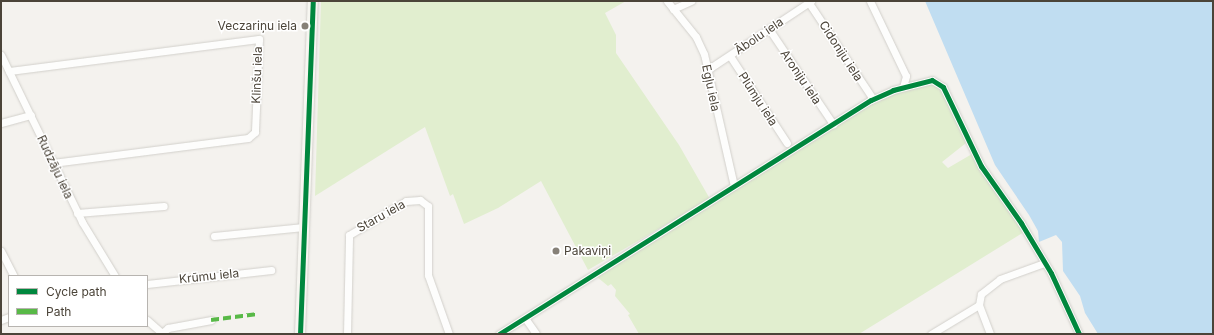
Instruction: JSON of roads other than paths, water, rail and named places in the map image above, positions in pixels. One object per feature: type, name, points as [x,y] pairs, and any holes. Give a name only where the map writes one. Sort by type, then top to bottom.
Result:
[{"type":"main road","points":[[300,334],[313,1]]},
{"type":"street","name":"Egļu iela","points":[[667,1],[700,44],[734,186]]},
{"type":"street","points":[[673,9],[691,1]]},
{"type":"street","points":[[870,1],[906,76],[903,87]]},
{"type":"street","name":"Ābolu iela","points":[[707,70],[810,2]]},
{"type":"street","name":"Cidoniju iela","points":[[810,2],[872,99]]},
{"type":"street","name":"Aroniju iela","points":[[769,29],[833,124]]},
{"type":"street","name":"Klinšu iela","points":[[9,71],[259,39],[255,132],[248,138],[53,163]]},
{"type":"street","name":"Rudzāju iela","points":[[1,55],[77,213],[114,275]]},
{"type":"street","name":"Plūmju iela","points":[[730,56],[787,143]]},
{"type":"street","points":[[499,334],[872,99],[903,87],[927,80],[939,83],[980,166],[1021,223],[1055,281],[1079,334]]},
{"type":"street","points":[[1,122],[31,115]]},
{"type":"street","name":"Staru iela","points":[[347,334],[349,235],[406,201],[420,200],[428,206],[428,275],[449,334]]},
{"type":"street","points":[[77,213],[164,206]]},
{"type":"street","points":[[214,236],[304,227]]},
{"type":"street","points":[[1,251],[4,262],[13,275]]},
{"type":"street","points":[[990,334],[979,305],[981,294],[1000,279],[1044,263]]},
{"type":"street","name":"Krūmu iela","points":[[148,284],[272,270]]},
{"type":"street","points":[[931,334],[979,305]]},
{"type":"street","points":[[525,318],[536,334]]},
{"type":"street","points":[[148,321],[162,334],[168,328],[211,320]]},
{"type":"water","points":[[925,1],[1213,1],[1213,334],[1098,334],[1085,313],[1080,296],[1063,271],[1062,242],[1056,235],[1039,242],[1038,231],[1029,215],[995,165]]},
{"type":"place","name":"Veczariņu iela","points":[[305,26]]},
{"type":"place","name":"Pakaviņi","points":[[556,251]]}]
